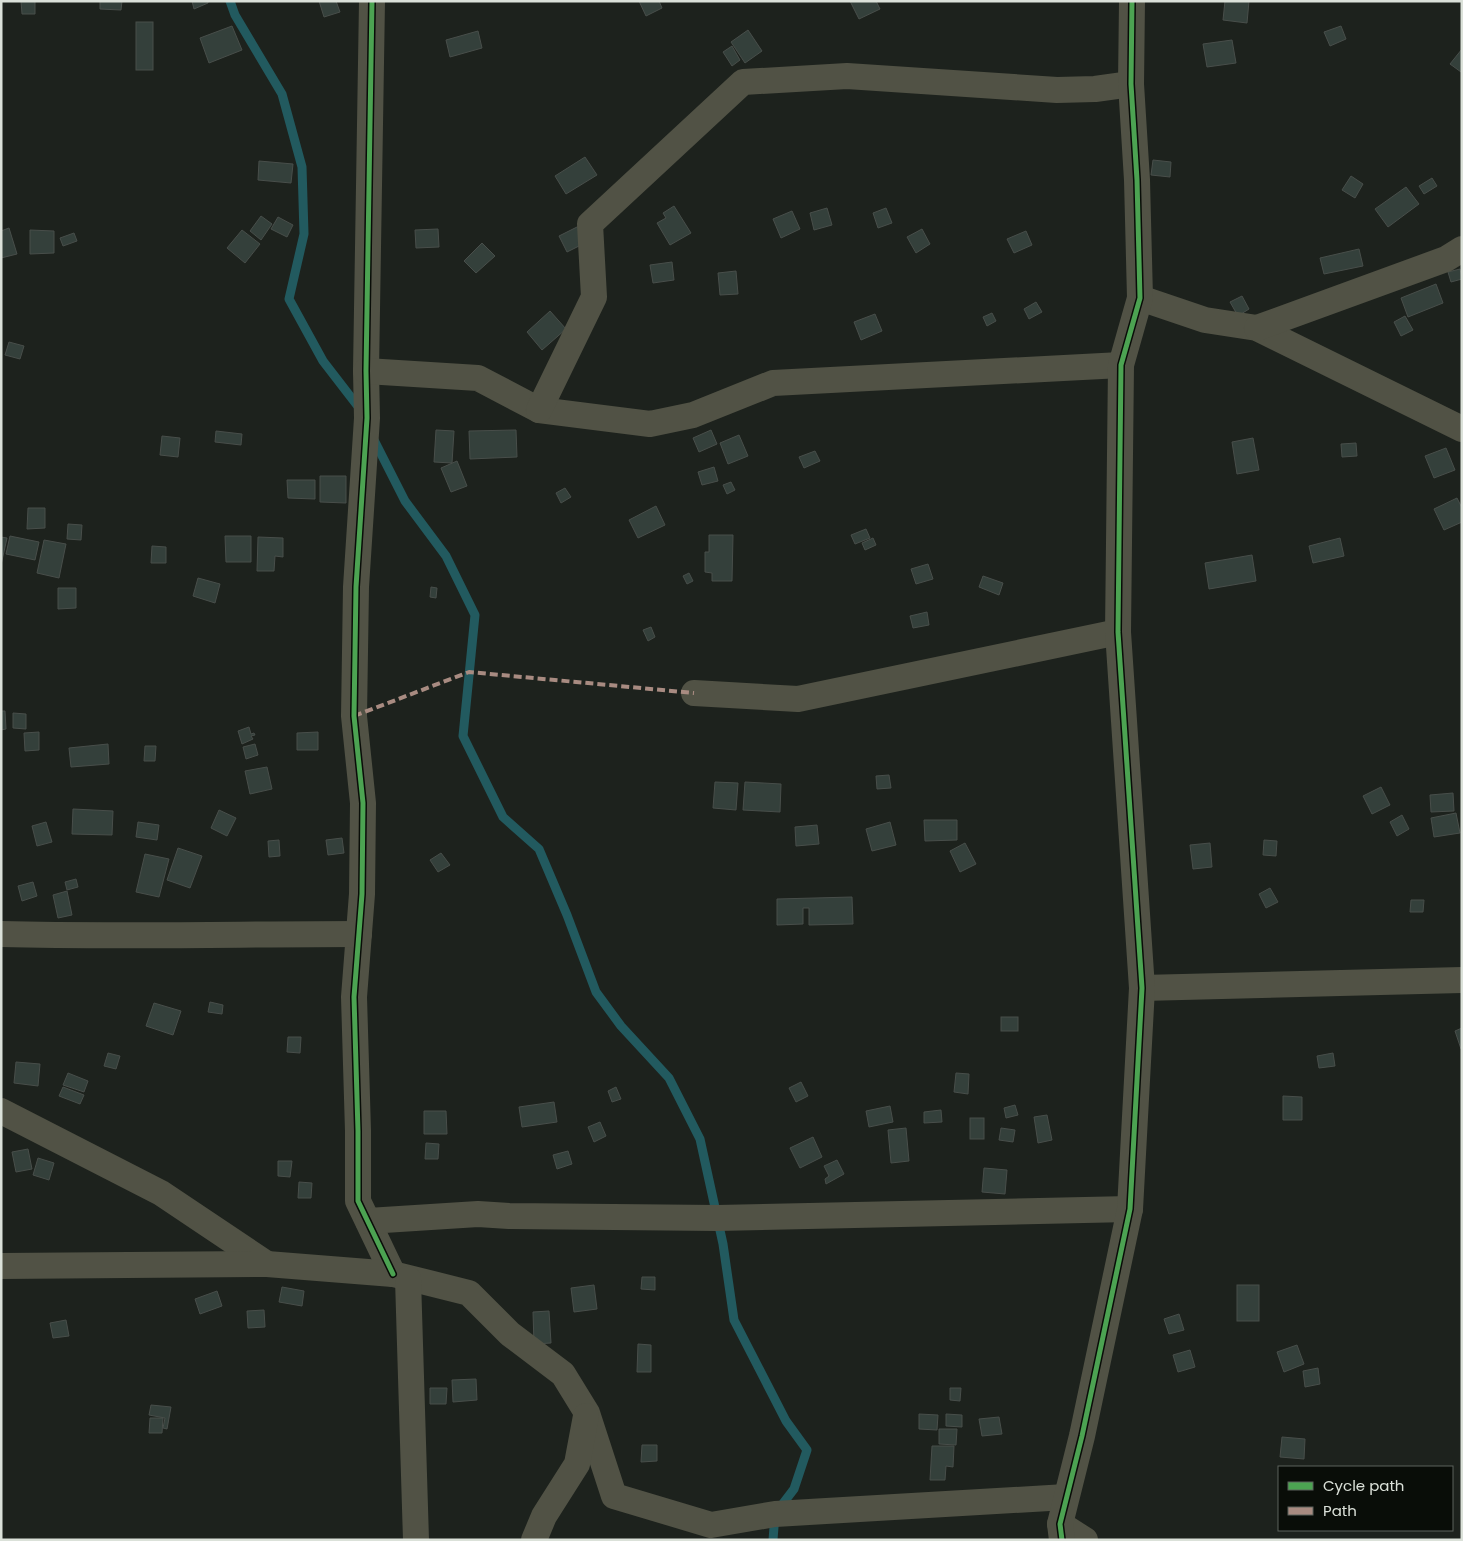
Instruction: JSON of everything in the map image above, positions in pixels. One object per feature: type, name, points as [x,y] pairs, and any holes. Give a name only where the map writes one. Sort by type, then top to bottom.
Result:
[{"type":"street","points":[[372,1],[366,371],[367,418],[356,587],[354,716],[363,803],[362,894],[354,997],[358,1200],[368,1221],[401,1277],[416,1540]]},
{"type":"street","points":[[1085,1540],[1061,1532],[1066,1497],[1082,1436],[1130,1209],[1142,988],[1118,632],[1121,365],[1140,298],[1137,180],[1131,84],[1132,1]]},
{"type":"street","points":[[539,410],[594,297],[590,224],[743,82],[847,76],[1057,90],[1095,90],[1131,84]]},
{"type":"street","points":[[1257,328],[1446,259],[1462,249]]},
{"type":"street","points":[[1140,298],[1205,320],[1257,328],[1462,429]]},
{"type":"street","points":[[366,371],[478,378],[539,410],[650,424],[693,415],[773,383],[1121,365]]},
{"type":"street","points":[[694,693],[798,699],[1118,632]]},
{"type":"street","points":[[1,934],[98,936],[359,934]]},
{"type":"street","points":[[1142,988],[1462,980]]},
{"type":"street","points":[[1,1111],[161,1193],[267,1264]]},
{"type":"street","points":[[368,1221],[478,1214],[717,1218],[1130,1209]]},
{"type":"street","points":[[1,1266],[267,1264],[401,1277],[469,1293],[510,1334],[563,1374],[587,1413],[614,1496],[711,1526],[775,1514],[1066,1497]]},
{"type":"street","points":[[534,1540],[544,1516],[577,1464],[587,1413]]},
{"type":"building","points":[[21,1],[35,1],[35,14],[22,14]]},
{"type":"building","points":[[100,1],[122,1],[121,10],[100,9]]},
{"type":"building","points":[[192,1],[208,1],[208,3],[194,9]]},
{"type":"building","points":[[319,1],[336,1],[340,12],[324,17]]},
{"type":"building","points":[[639,1],[659,1],[662,8],[646,16]]},
{"type":"building","points":[[850,1],[876,1],[880,9],[859,19]]},
{"type":"building","points":[[1225,1],[1249,1],[1247,23],[1223,20]]},
{"type":"building","points":[[136,22],[153,22],[153,70],[136,70]]},
{"type":"building","points":[[232,26],[242,50],[209,63],[200,38]]},
{"type":"building","points":[[1341,26],[1346,39],[1330,46],[1324,32]]},
{"type":"building","points":[[748,30],[762,51],[745,63],[731,42]]},
{"type":"building","points":[[478,31],[482,48],[450,57],[446,40]]},
{"type":"building","points":[[1232,40],[1236,63],[1207,67],[1203,44]]},
{"type":"building","points":[[732,46],[740,60],[732,66],[723,52]]},
{"type":"building","points":[[1462,49],[1462,70],[1461,72],[1450,64]]},
{"type":"building","points":[[585,157],[597,175],[566,194],[555,176]]},
{"type":"building","points":[[1153,160],[1171,162],[1170,177],[1151,175]]},
{"type":"building","points":[[259,161],[293,164],[291,183],[258,180]]},
{"type":"building","points":[[1351,176],[1363,184],[1355,198],[1342,190]]},
{"type":"building","points":[[1432,178],[1437,186],[1424,194],[1419,186]]},
{"type":"building","points":[[1406,187],[1419,204],[1388,227],[1375,209]]},
{"type":"building","points":[[674,206],[691,233],[670,245],[657,223],[666,218],[663,213]]},
{"type":"building","points":[[827,208],[832,225],[814,230],[810,213]]},
{"type":"building","points":[[886,208],[892,223],[878,228],[873,213]]},
{"type":"building","points":[[792,211],[800,229],[781,238],[773,219]]},
{"type":"building","points":[[261,216],[272,224],[261,240],[250,231]]},
{"type":"building","points":[[278,217],[293,225],[287,237],[271,229]]},
{"type":"building","points":[[579,226],[587,242],[567,252],[559,236]]},
{"type":"building","points":[[9,228],[17,254],[1,258],[1,231]]},
{"type":"building","points":[[438,229],[439,247],[416,248],[415,230]]},
{"type":"building","points":[[922,229],[930,244],[916,253],[907,237]]},
{"type":"building","points":[[30,230],[54,231],[54,253],[30,254]]},
{"type":"building","points":[[242,230],[260,244],[245,263],[227,248]]},
{"type":"building","points":[[1026,231],[1032,245],[1014,253],[1007,239]]},
{"type":"building","points":[[74,233],[77,241],[63,246],[60,238]]},
{"type":"building","points":[[482,243],[495,256],[476,273],[464,261]]},
{"type":"building","points":[[1359,249],[1363,266],[1324,274],[1320,258]]},
{"type":"building","points":[[672,262],[674,280],[653,283],[650,265]]},
{"type":"building","points":[[1460,269],[1462,279],[1451,282],[1448,272]]},
{"type":"building","points":[[736,271],[738,294],[720,295],[718,273]]},
{"type":"building","points":[[1436,284],[1443,303],[1408,317],[1401,298]]},
{"type":"building","points":[[1242,296],[1249,309],[1238,316],[1230,302]]},
{"type":"building","points":[[1036,302],[1042,312],[1029,319],[1024,309]]},
{"type":"building","points":[[550,311],[566,329],[542,350],[527,332]]},
{"type":"building","points":[[992,313],[996,321],[987,326],[983,317]]},
{"type":"building","points":[[875,314],[882,331],[861,340],[854,322]]},
{"type":"building","points":[[1405,316],[1413,330],[1401,336],[1394,322]]},
{"type":"building","points":[[9,342],[24,346],[20,359],[5,355]]},
{"type":"building","points":[[436,430],[454,431],[452,463],[434,462]]},
{"type":"building","points":[[516,430],[517,457],[470,459],[469,431]]},
{"type":"building","points":[[711,430],[717,444],[699,452],[693,438]]},
{"type":"building","points":[[216,431],[242,434],[241,445],[215,442]]},
{"type":"building","points":[[739,435],[748,456],[728,464],[720,443]]},
{"type":"building","points":[[162,436],[180,438],[178,457],[160,455]]},
{"type":"building","points":[[1253,438],[1259,470],[1237,474],[1232,442]]},
{"type":"building","points":[[1356,443],[1357,456],[1342,457],[1341,444]]},
{"type":"building","points":[[1446,448],[1455,470],[1434,478],[1425,456]]},
{"type":"building","points":[[815,451],[820,461],[804,468],[799,457]]},
{"type":"building","points":[[457,461],[467,486],[451,492],[441,468]]},
{"type":"building","points":[[714,467],[718,481],[702,485],[698,472]]},
{"type":"building","points":[[320,476],[346,476],[346,503],[320,502]]},
{"type":"building","points":[[287,480],[315,480],[315,499],[288,498]]},
{"type":"building","points":[[731,482],[735,490],[727,494],[723,485]]},
{"type":"building","points":[[565,488],[571,497],[561,503],[556,493]]},
{"type":"building","points":[[1457,498],[1462,508],[1462,522],[1444,530],[1434,509]]},
{"type":"building","points":[[656,506],[665,525],[638,538],[629,520]]},
{"type":"building","points":[[28,508],[45,508],[45,528],[27,529]]},
{"type":"building","points":[[68,524],[82,525],[81,540],[67,539]]},
{"type":"building","points":[[866,529],[870,538],[855,544],[851,535]]},
{"type":"building","points":[[709,535],[733,535],[732,581],[712,581],[712,573],[705,572],[705,552],[709,552]]},
{"type":"building","points":[[10,536],[39,542],[35,560],[6,554]]},
{"type":"building","points":[[225,536],[251,536],[251,562],[226,562]]},
{"type":"building","points":[[1,537],[7,538],[1,565]]},
{"type":"building","points":[[258,537],[283,538],[283,557],[275,556],[274,571],[257,571]]},
{"type":"building","points":[[873,538],[876,545],[865,550],[862,543]]},
{"type":"building","points":[[1340,538],[1344,556],[1313,563],[1309,546]]},
{"type":"building","points":[[44,540],[66,544],[59,578],[37,573]]},
{"type":"building","points":[[152,546],[166,547],[166,563],[151,563]]},
{"type":"building","points":[[1252,555],[1256,581],[1209,589],[1205,563]]},
{"type":"building","points":[[928,564],[933,579],[916,584],[911,569]]},
{"type":"building","points":[[689,573],[693,581],[687,584],[683,576]]},
{"type":"building","points":[[983,576],[1003,583],[999,595],[979,587]]},
{"type":"building","points":[[198,578],[220,584],[215,603],[193,596]]},
{"type":"building","points":[[431,587],[437,588],[436,598],[430,597]]},
{"type":"building","points":[[58,588],[76,588],[76,608],[58,609]]},
{"type":"building","points":[[927,612],[929,625],[913,628],[910,616]]},
{"type":"building","points":[[651,627],[655,637],[648,641],[643,630]]},
{"type":"building","points":[[1,711],[5,711],[6,729],[1,730]]},
{"type":"building","points":[[13,713],[26,714],[26,729],[13,728]]},
{"type":"building","points":[[249,727],[251,734],[254,733],[255,735],[251,736],[253,739],[242,744],[238,731]]},
{"type":"building","points":[[39,732],[39,750],[25,751],[24,733]]},
{"type":"building","points":[[318,732],[318,750],[297,750],[297,733]]},
{"type":"building","points":[[108,744],[109,764],[71,767],[69,748]]},
{"type":"building","points":[[255,744],[258,755],[246,759],[243,747]]},
{"type":"building","points":[[145,746],[156,746],[155,761],[144,761]]},
{"type":"building","points":[[267,767],[272,789],[250,794],[245,771]]},
{"type":"building","points":[[889,775],[891,788],[877,789],[876,776]]},
{"type":"building","points":[[715,782],[738,783],[736,810],[713,808]]},
{"type":"building","points":[[745,782],[781,784],[780,812],[743,810]]},
{"type":"building","points":[[1381,787],[1390,805],[1372,814],[1363,796]]},
{"type":"building","points":[[1453,793],[1454,811],[1431,812],[1430,795]]},
{"type":"building","points":[[73,809],[113,811],[112,835],[72,834]]},
{"type":"building","points":[[219,810],[236,818],[227,836],[211,828]]},
{"type":"building","points":[[1456,813],[1460,833],[1434,837],[1431,818]]},
{"type":"building","points":[[1402,815],[1409,829],[1397,836],[1390,822]]},
{"type":"building","points":[[924,820],[957,820],[957,840],[925,841]]},
{"type":"building","points":[[46,822],[52,842],[37,846],[32,826]]},
{"type":"building","points":[[138,822],[159,825],[157,840],[136,837]]},
{"type":"building","points":[[890,822],[896,845],[872,851],[866,829]]},
{"type":"building","points":[[817,825],[819,844],[796,846],[795,827]]},
{"type":"building","points":[[342,838],[344,853],[328,855],[326,840]]},
{"type":"building","points":[[279,840],[280,856],[269,857],[268,841]]},
{"type":"building","points":[[1264,840],[1277,841],[1276,856],[1263,855]]},
{"type":"building","points":[[965,843],[976,864],[960,872],[950,851]]},
{"type":"building","points":[[1210,843],[1212,867],[1193,869],[1190,845]]},
{"type":"building","points":[[178,848],[202,856],[190,888],[167,880]]},
{"type":"building","points":[[441,853],[450,865],[438,872],[430,860]]},
{"type":"building","points":[[145,854],[169,859],[159,897],[136,892]]},
{"type":"building","points":[[76,879],[78,887],[67,890],[65,882]]},
{"type":"building","points":[[33,882],[37,896],[22,901],[18,886]]},
{"type":"building","points":[[1270,888],[1278,902],[1266,908],[1259,894]]},
{"type":"building","points":[[67,891],[72,915],[58,918],[53,895]]},
{"type":"building","points":[[852,897],[853,924],[809,925],[809,908],[803,908],[803,924],[777,925],[777,899]]},
{"type":"building","points":[[1411,900],[1424,900],[1423,912],[1410,912]]},
{"type":"building","points":[[210,1002],[223,1005],[222,1014],[208,1012]]},
{"type":"building","points":[[154,1003],[181,1011],[173,1035],[146,1026]]},
{"type":"building","points":[[1001,1017],[1018,1017],[1018,1031],[1001,1031]]},
{"type":"building","points":[[1462,1028],[1462,1049],[1461,1049],[1455,1031]]},
{"type":"building","points":[[288,1037],[301,1037],[300,1053],[287,1052]]},
{"type":"building","points":[[108,1053],[120,1056],[116,1069],[104,1066]]},
{"type":"building","points":[[1333,1053],[1335,1066],[1319,1068],[1317,1056]]},
{"type":"building","points":[[16,1062],[40,1064],[38,1086],[14,1083]]},
{"type":"building","points":[[68,1073],[88,1081],[84,1092],[63,1085]]},
{"type":"building","points":[[956,1073],[969,1074],[968,1094],[954,1092]]},
{"type":"building","points":[[801,1082],[808,1096],[796,1102],[789,1088]]},
{"type":"building","points":[[63,1087],[84,1095],[80,1104],[59,1096]]},
{"type":"building","points":[[616,1087],[621,1099],[612,1102],[608,1091]]},
{"type":"building","points":[[1283,1096],[1302,1097],[1302,1120],[1283,1120]]},
{"type":"building","points":[[554,1102],[557,1122],[522,1127],[519,1107]]},
{"type":"building","points":[[1015,1105],[1018,1115],[1006,1118],[1004,1108]]},
{"type":"building","points":[[890,1106],[893,1122],[869,1127],[866,1111]]},
{"type":"building","points":[[941,1110],[942,1122],[924,1123],[924,1112]]},
{"type":"building","points":[[424,1111],[446,1111],[447,1134],[424,1134]]},
{"type":"building","points":[[1047,1115],[1052,1140],[1038,1143],[1034,1117]]},
{"type":"building","points":[[970,1118],[984,1118],[984,1139],[970,1139]]},
{"type":"building","points":[[600,1122],[606,1136],[594,1142],[588,1127]]},
{"type":"building","points":[[906,1128],[909,1161],[891,1163],[888,1130]]},
{"type":"building","points":[[1001,1128],[1015,1130],[1013,1142],[999,1140]]},
{"type":"building","points":[[813,1137],[822,1157],[800,1168],[790,1148]]},
{"type":"building","points":[[426,1143],[439,1144],[438,1159],[425,1159]]},
{"type":"building","points":[[28,1149],[32,1169],[16,1172],[12,1152]]},
{"type":"building","points":[[568,1151],[572,1164],[557,1169],[553,1155]]},
{"type":"building","points":[[38,1158],[54,1163],[49,1180],[33,1175]]},
{"type":"building","points":[[837,1160],[844,1174],[826,1184],[825,1179],[829,1176],[824,1166]]},
{"type":"building","points":[[278,1161],[292,1161],[290,1177],[278,1176]]},
{"type":"building","points":[[984,1168],[1007,1170],[1005,1194],[982,1192]]},
{"type":"building","points":[[299,1182],[312,1183],[311,1198],[298,1198]]},
{"type":"building","points":[[642,1277],[655,1277],[655,1290],[641,1289]]},
{"type":"building","points":[[594,1285],[597,1309],[574,1312],[571,1288]]},
{"type":"building","points":[[1237,1285],[1259,1285],[1259,1321],[1237,1321]]},
{"type":"building","points":[[282,1287],[304,1291],[302,1306],[279,1302]]},
{"type":"building","points":[[217,1291],[222,1306],[200,1314],[195,1299]]},
{"type":"building","points":[[264,1310],[265,1327],[248,1328],[247,1311]]},
{"type":"building","points":[[549,1311],[551,1343],[534,1344],[533,1312]]},
{"type":"building","points":[[1179,1314],[1184,1330],[1169,1334],[1164,1319]]},
{"type":"building","points":[[66,1320],[69,1336],[53,1338],[50,1323]]},
{"type":"building","points":[[638,1344],[651,1345],[651,1372],[637,1372]]},
{"type":"building","points":[[1297,1345],[1304,1364],[1284,1372],[1277,1352]]},
{"type":"building","points":[[1190,1350],[1195,1367],[1178,1372],[1173,1355]]},
{"type":"building","points":[[1318,1368],[1320,1384],[1305,1387],[1303,1371]]},
{"type":"building","points":[[476,1379],[477,1400],[453,1402],[452,1380]]},
{"type":"building","points":[[430,1388],[447,1388],[446,1404],[430,1404]]},
{"type":"building","points":[[950,1388],[961,1388],[960,1401],[950,1400]]},
{"type":"building","points":[[151,1405],[171,1407],[167,1429],[163,1428],[165,1418],[149,1415]]},
{"type":"building","points":[[919,1414],[938,1415],[937,1430],[919,1429]]},
{"type":"building","points":[[946,1414],[962,1415],[962,1427],[946,1426]]},
{"type":"building","points":[[999,1417],[1002,1434],[982,1436],[979,1419]]},
{"type":"building","points":[[150,1418],[163,1418],[162,1433],[149,1433]]},
{"type":"building","points":[[939,1429],[957,1429],[956,1445],[939,1444]]},
{"type":"building","points":[[1282,1437],[1305,1439],[1304,1459],[1280,1457]]},
{"type":"building","points":[[642,1445],[657,1445],[657,1461],[641,1462]]},
{"type":"building","points":[[932,1446],[954,1446],[953,1467],[946,1466],[945,1480],[930,1480]]},
{"type":"waterway","points":[[230,1],[235,15],[282,94],[302,167],[304,234],[289,299],[323,361],[360,409]]},
{"type":"waterway","points":[[373,438],[405,501],[446,556],[475,615],[463,736],[503,817],[539,849],[567,915],[596,992],[621,1026],[669,1078],[700,1139],[723,1244],[734,1320],[786,1421],[807,1450],[794,1489],[775,1514],[773,1540]]},
{"type":"marked path","points":[[354,716],[469,672],[694,693]]},
{"type":"cycle path","points":[[372,1],[366,371],[367,418],[356,587],[354,716],[363,803],[362,894],[354,997],[358,1201],[393,1274]]},
{"type":"cycle path","points":[[1062,1540],[1060,1524],[1082,1436],[1130,1209],[1142,988],[1118,632],[1121,365],[1140,298],[1137,180],[1131,84],[1132,1]]}]
